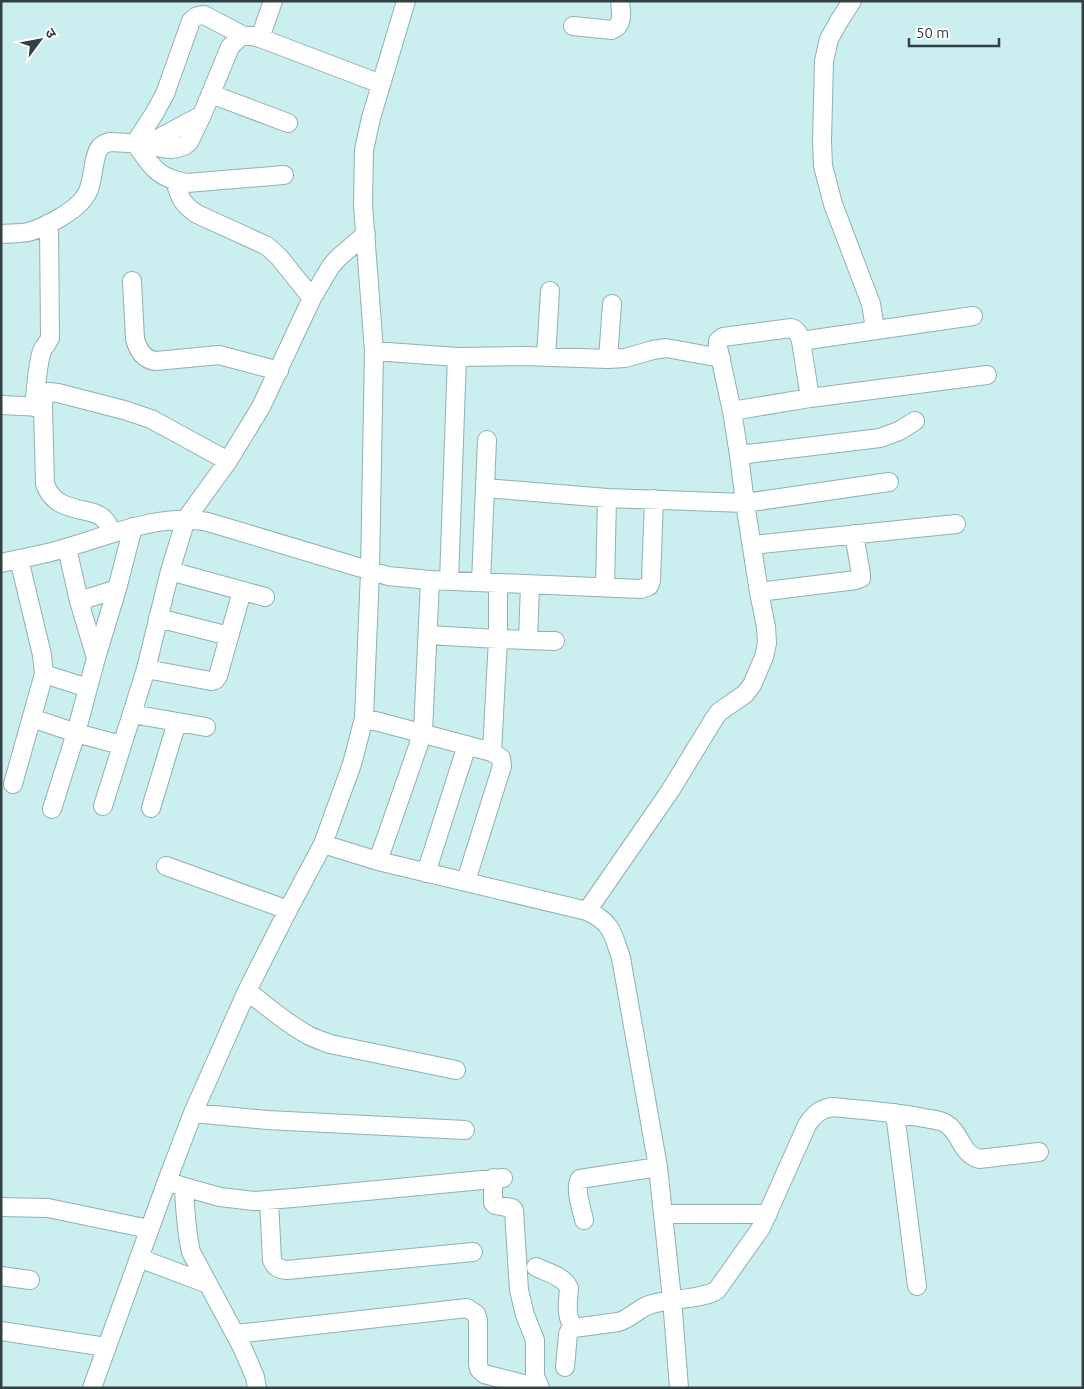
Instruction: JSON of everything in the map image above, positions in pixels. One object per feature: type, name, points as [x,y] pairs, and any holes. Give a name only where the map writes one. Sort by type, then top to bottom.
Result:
[{"type":"street","points":[[252,37],[273,1]]},
{"type":"street","points":[[92,1388],[166,1181],[193,1113],[247,992],[323,844],[352,764],[364,718],[370,571],[374,352],[363,205],[364,150],[371,118],[406,1]]},
{"type":"street","points":[[573,26],[612,30],[618,28],[620,23],[620,1]]},
{"type":"street","points":[[852,1],[829,39],[824,61],[823,166],[833,204],[871,304],[875,329]]},
{"type":"street","points":[[142,143],[159,105],[191,21],[199,15],[252,37],[381,84]]},
{"type":"street","points":[[1,234],[30,231],[49,223],[74,208],[89,190],[97,153],[104,144],[110,142],[142,143],[202,116],[230,47],[238,38],[252,37]]},
{"type":"street","points":[[210,94],[288,123]]},
{"type":"street","points":[[142,143],[156,171],[166,178],[175,181],[187,182],[284,175]]},
{"type":"street","points":[[175,181],[179,196],[189,209],[267,246],[312,298]]},
{"type":"street","points":[[49,223],[50,338],[40,356],[38,407],[45,484],[52,498],[63,505],[101,516],[112,533]]},
{"type":"street","points":[[103,806],[146,669],[170,571],[186,519],[228,461],[261,407],[312,298],[335,262],[347,249],[366,234]]},
{"type":"street","points":[[132,281],[135,339],[145,358],[156,360],[219,355],[279,371]]},
{"type":"street","points":[[546,356],[550,291]]},
{"type":"street","points":[[608,359],[612,304]]},
{"type":"street","points":[[801,341],[973,316]]},
{"type":"street","points":[[587,911],[666,798],[719,712],[745,694],[752,685],[764,656],[767,643],[745,503],[740,454],[718,341],[723,337],[791,328],[795,330],[801,341],[810,398]]},
{"type":"street","points":[[374,352],[457,357],[546,356],[608,359],[625,358],[666,348],[720,358]]},
{"type":"street","points":[[449,581],[457,357]]},
{"type":"street","points":[[732,411],[810,398],[987,375]]},
{"type":"street","points":[[38,407],[44,394],[48,392],[137,414],[228,461]]},
{"type":"street","points":[[1,405],[38,407]]},
{"type":"street","points":[[740,454],[880,438],[899,431],[915,421]]},
{"type":"street","points":[[487,440],[485,488],[490,583],[498,639],[492,752]]},
{"type":"street","points":[[485,488],[608,498],[745,503],[889,482]]},
{"type":"street","points":[[605,587],[608,498]]},
{"type":"street","points":[[1,563],[67,548],[133,527],[186,519],[208,522],[388,576],[449,581],[641,589],[649,586],[651,581],[654,499]]},
{"type":"street","points":[[752,545],[956,524]]},
{"type":"street","points":[[52,809],[76,733],[133,527]]},
{"type":"street","points":[[759,592],[861,578],[854,534]]},
{"type":"street","points":[[67,548],[79,601],[96,658]]},
{"type":"street","points":[[13,784],[44,674],[42,654],[19,559]]},
{"type":"street","points":[[170,571],[265,597]]},
{"type":"street","points":[[378,861],[423,732],[430,580]]},
{"type":"street","points":[[528,640],[530,585]]},
{"type":"street","points":[[79,601],[117,589]]},
{"type":"street","points":[[146,669],[211,681],[215,680],[218,676],[242,591]]},
{"type":"street","points":[[158,618],[230,636]]},
{"type":"street","points":[[428,635],[555,641]]},
{"type":"street","points":[[44,674],[88,688]]},
{"type":"street","points":[[132,714],[206,727]]},
{"type":"street","points":[[32,718],[76,733],[121,745]]},
{"type":"street","points":[[364,718],[467,744],[492,752],[501,758],[502,766],[466,881]]},
{"type":"street","points":[[151,808],[177,722]]},
{"type":"street","points":[[426,873],[467,744]]},
{"type":"street","points":[[323,844],[378,861],[587,911],[599,916],[608,925],[621,958],[658,1167],[679,1388]]},
{"type":"street","points":[[166,866],[288,910]]},
{"type":"street","points":[[247,992],[299,1030],[319,1040],[330,1044],[456,1070]]},
{"type":"street","points":[[565,1367],[570,1330],[624,1320],[645,1306],[706,1295],[717,1290],[754,1240],[768,1214],[807,1125],[818,1112],[825,1108],[833,1107],[895,1113],[944,1123],[951,1127],[966,1151],[972,1157],[979,1159],[1038,1152]]},
{"type":"street","points":[[193,1113],[267,1120],[465,1130]]},
{"type":"street","points":[[895,1113],[917,1286]]},
{"type":"street","points":[[584,1220],[577,1189],[577,1182],[580,1179],[658,1167]]},
{"type":"street","points":[[166,1181],[220,1197],[254,1201],[498,1178],[493,1203],[495,1206],[512,1208],[514,1210],[520,1297],[535,1340],[534,1376],[539,1388]]},
{"type":"street","points":[[184,1187],[188,1237],[192,1252],[236,1334],[255,1377],[257,1388]]},
{"type":"street","points":[[269,1200],[272,1260],[274,1266],[279,1269],[287,1270],[473,1252]]},
{"type":"street","points":[[1,1206],[32,1206],[54,1209],[149,1228]]},
{"type":"street","points":[[663,1214],[768,1214]]},
{"type":"street","points":[[139,1258],[208,1284]]},
{"type":"street","points":[[536,1267],[563,1280],[567,1284],[569,1288],[568,1318],[574,1328]]},
{"type":"street","points":[[1,1276],[30,1280]]},
{"type":"street","points":[[236,1334],[467,1308],[476,1314],[478,1320],[479,1370],[490,1377],[539,1388]]},
{"type":"street","points":[[1,1331],[106,1347]]}]
